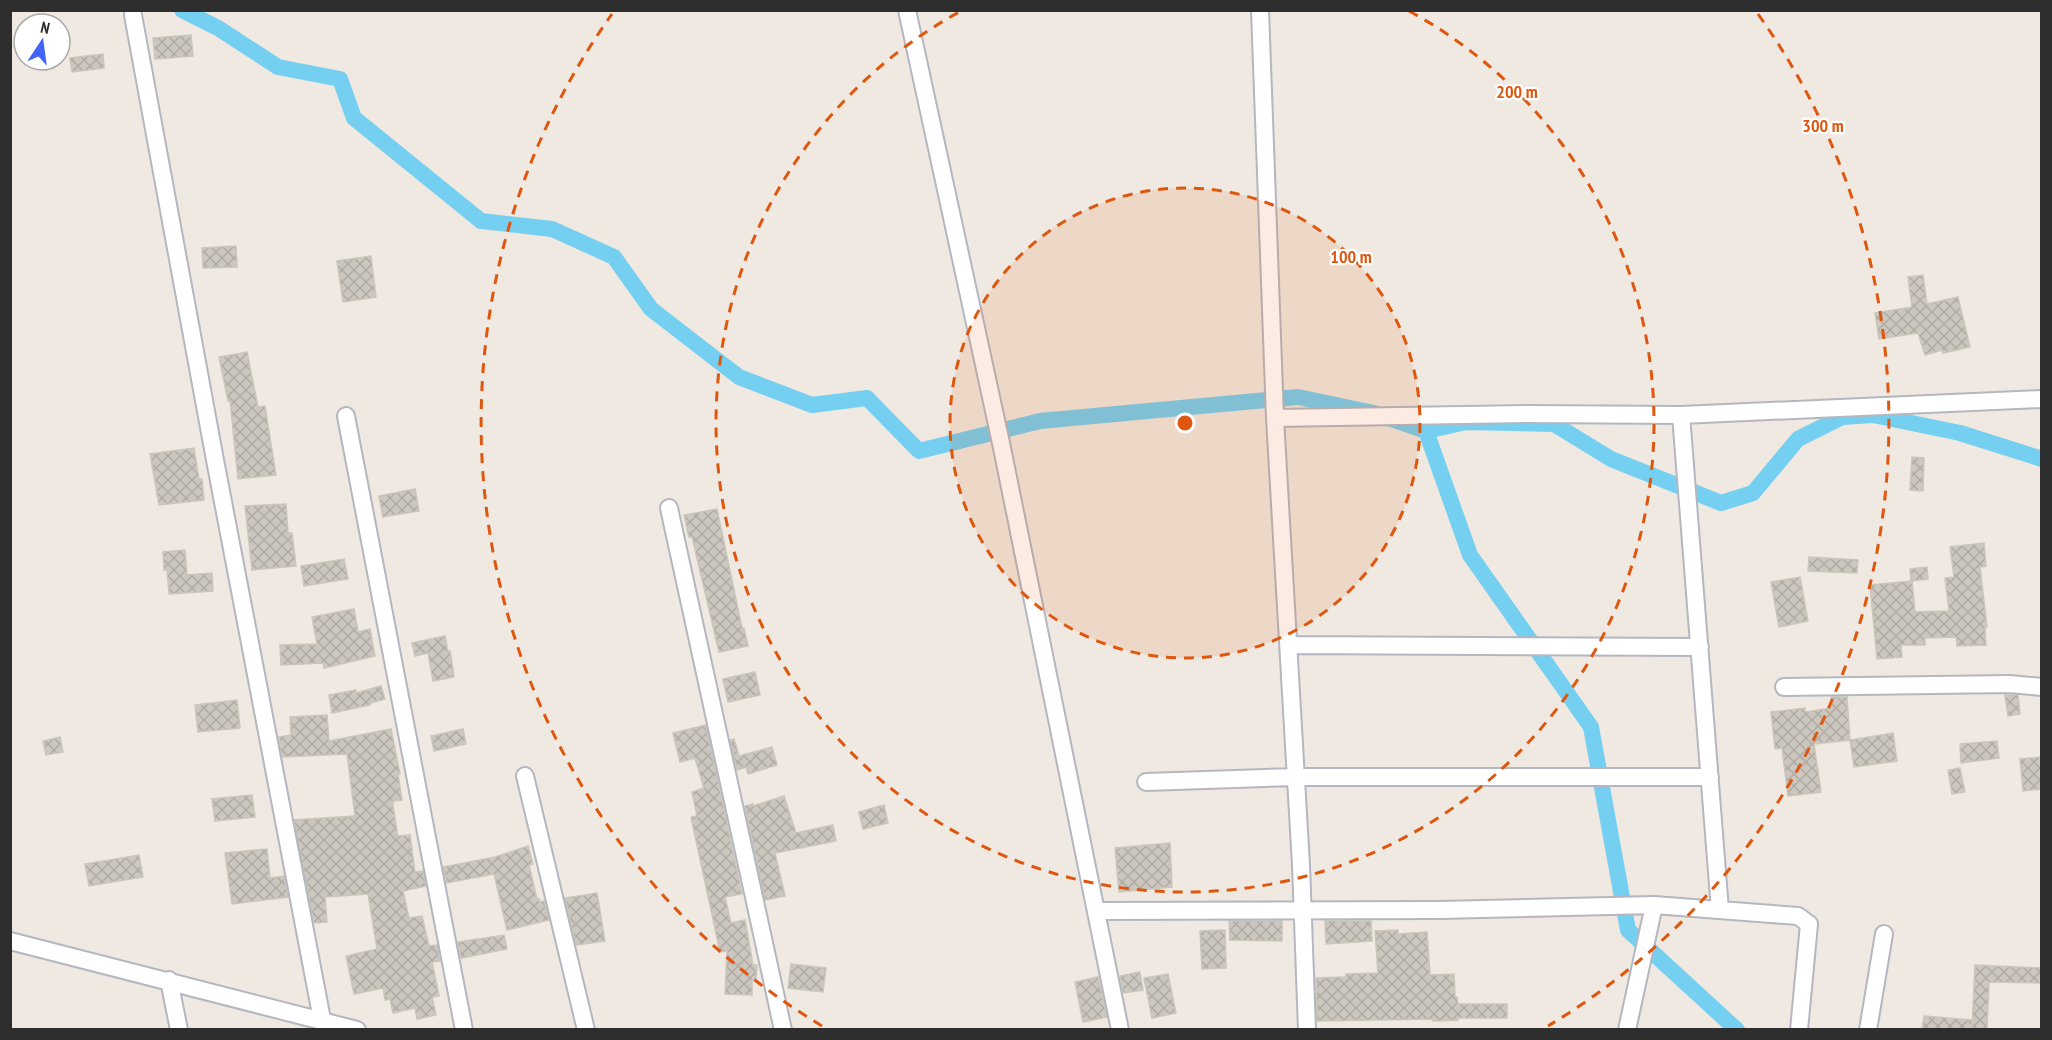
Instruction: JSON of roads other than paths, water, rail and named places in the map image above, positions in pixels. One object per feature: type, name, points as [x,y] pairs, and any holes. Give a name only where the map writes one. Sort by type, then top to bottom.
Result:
[{"type":"street","points":[[907,10],[1001,443],[1120,1029]]},
{"type":"street","points":[[1260,10],[1275,418],[1303,909],[1307,1029]]},
{"type":"street","points":[[133,15],[323,1025]]},
{"type":"street","points":[[1275,418],[1526,414],[1681,415],[2042,399]]},
{"type":"street","points":[[1681,415],[1720,910]]},
{"type":"street","points":[[346,416],[464,1029]]},
{"type":"street","points":[[669,508],[783,1029]]},
{"type":"street","points":[[1289,645],[1700,647]]},
{"type":"street","points":[[1784,687],[2009,684],[2042,687]]},
{"type":"street","points":[[525,776],[586,1029]]},
{"type":"street","points":[[1146,782],[1295,777],[1710,777]]},
{"type":"street","points":[[1096,911],[1440,910],[1654,906],[1798,916],[1809,924],[1799,1029]]},
{"type":"street","points":[[1627,1029],[1654,906]]},
{"type":"street","points":[[1868,1029],[1884,934]]},
{"type":"street","points":[[10,941],[170,980],[323,1025],[357,1029]]},
{"type":"street","points":[[170,980],[179,1029]]},
{"type":"waterway","points":[[182,10],[218,28],[278,67],[340,79],[354,118],[481,221],[552,229],[614,257],[651,309],[739,377],[812,405],[867,398],[919,451],[1040,421],[1298,397],[1374,413],[1426,431],[1466,422],[1554,424],[1611,459],[1721,503],[1753,493],[1798,439],[1842,417],[1873,415],[1960,433],[2042,459]]},
{"type":"waterway","points":[[1426,431],[1470,555],[1591,727],[1628,930],[1737,1030]]}]
